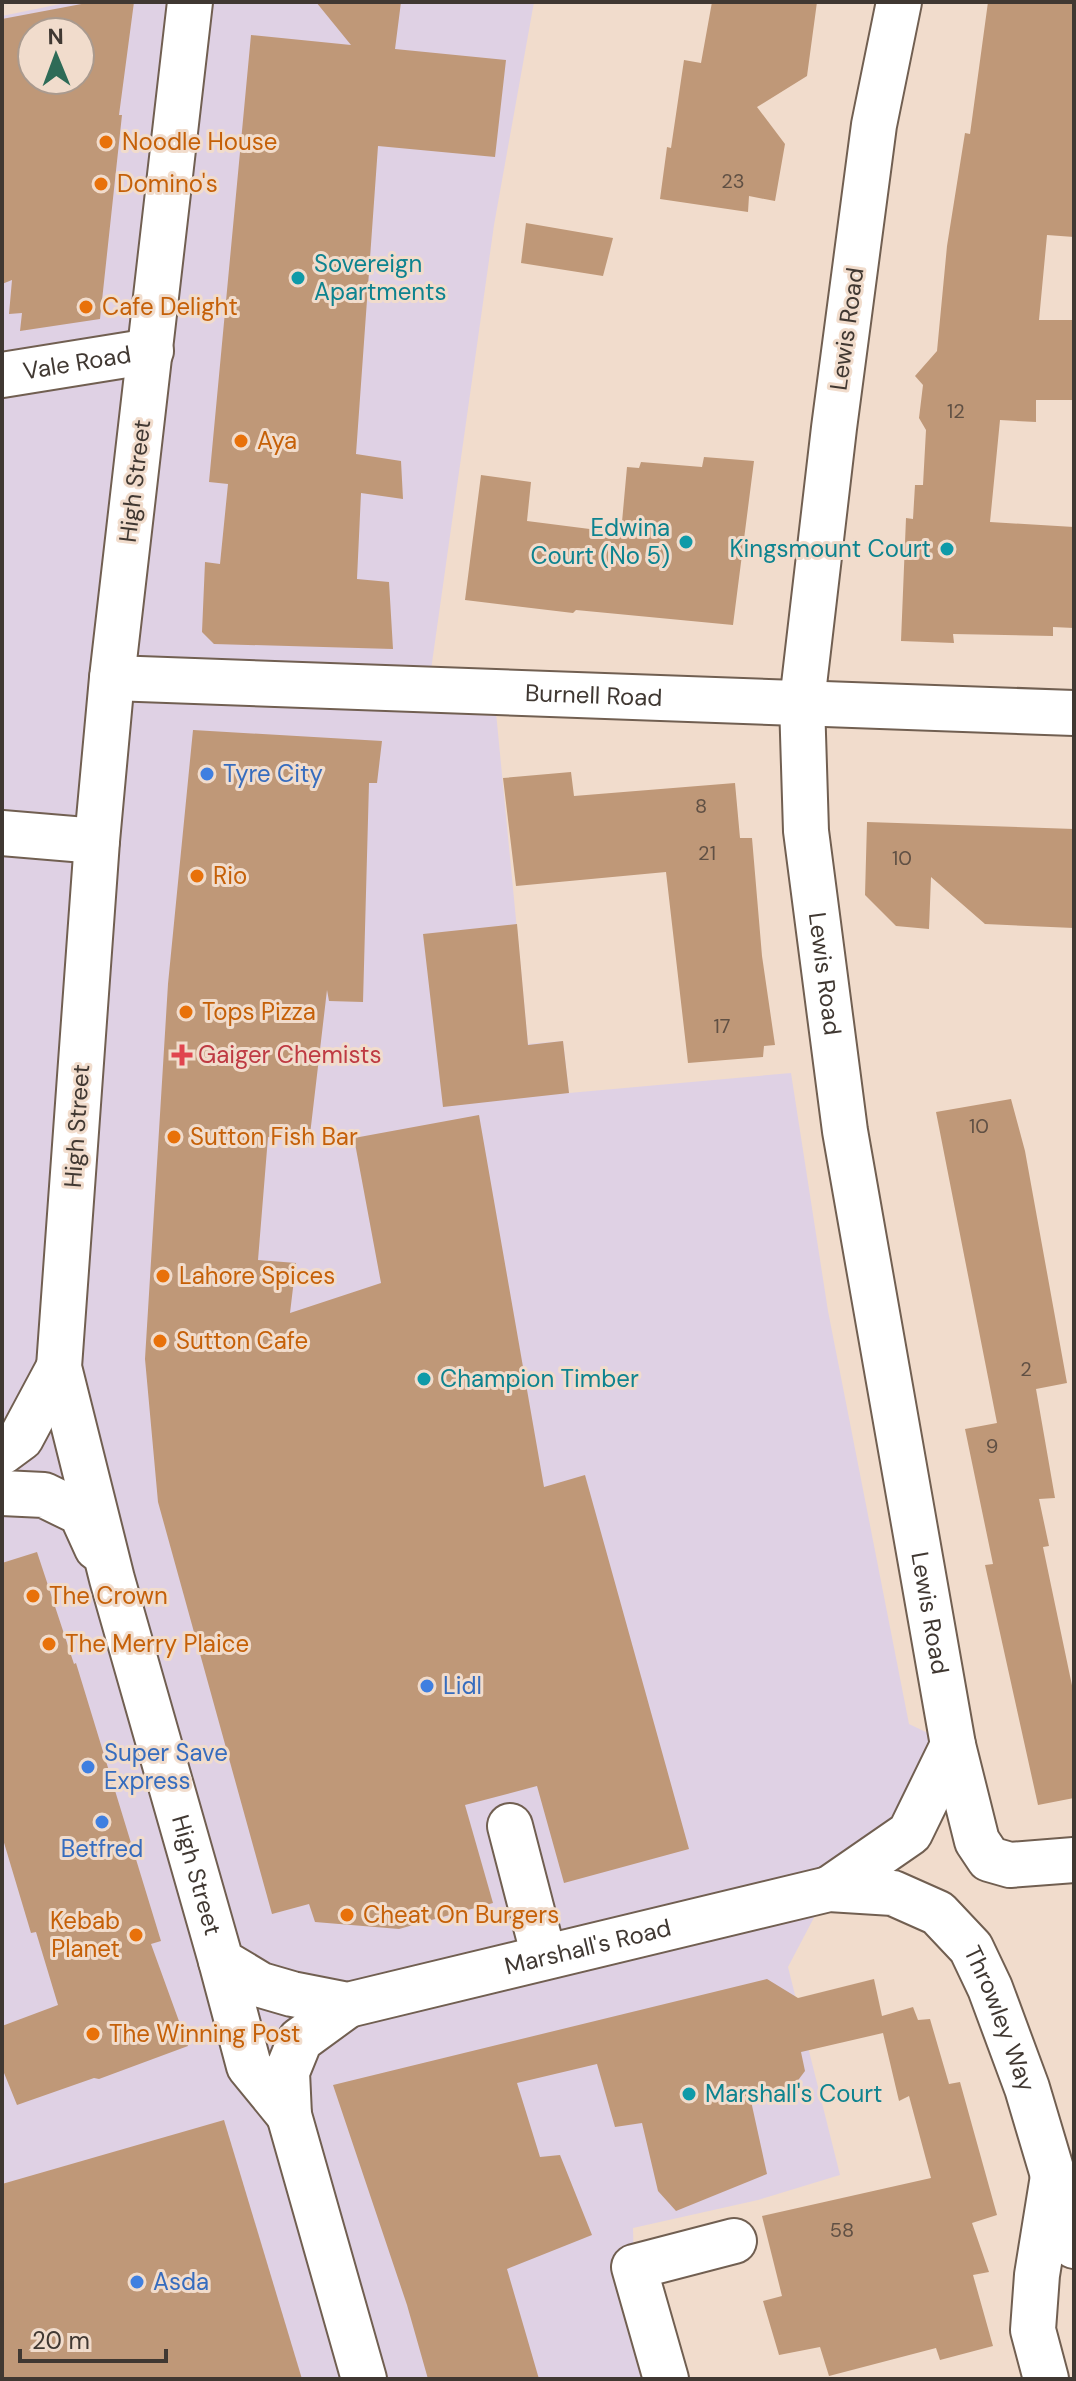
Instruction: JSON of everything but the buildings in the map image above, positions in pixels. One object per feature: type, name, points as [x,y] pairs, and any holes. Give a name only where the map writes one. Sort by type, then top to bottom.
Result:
[{"type":"street","name":"High Street","points":[[190,2],[112,678],[97,841],[59,1367],[112,1579],[221,1961],[261,1985],[348,2005]]},
{"type":"street","name":"Lewis Road","points":[[899,2],[874,125],[802,702],[806,831],[833,1057],[953,1745],[977,1841],[989,1859],[1010,1865],[1074,1860]]},
{"type":"street","name":"Vale Road","points":[[2,375],[151,351]]},
{"type":"street","name":"Burnell Road","points":[[112,678],[1074,713]]},
{"type":"street","points":[[2,833],[97,841]]},
{"type":"street","points":[[2,1452],[21,1438],[59,1367]]},
{"type":"street","points":[[2,1493],[44,1495],[81,1513],[112,1579]]},
{"type":"street","points":[[829,1889],[910,1833],[953,1745]]},
{"type":"street","points":[[510,1826],[544,1957]]},
{"type":"street","name":"Marshall's Road","points":[[348,2005],[829,1889]]},
{"type":"street","name":"Throwley Way","points":[[829,1889],[893,1893],[938,1913],[971,1948],[990,1988],[1027,2088],[1074,2246]]},
{"type":"street","points":[[221,1961],[249,2066],[289,2115]]},
{"type":"street","points":[[348,2005],[300,2040],[287,2072],[289,2115],[364,2379]]},
{"type":"street","points":[[1046,2379],[1033,2330],[1037,2275],[1053,2176]]},
{"type":"street","points":[[666,2379],[634,2267],[734,2241]]},
{"type":"shaded area","points":[[70,2],[534,2],[494,225],[429,684],[495,702],[528,1044],[563,1041],[569,1093],[791,1073],[828,1311],[909,1724],[953,1745],[910,1833],[829,1889],[788,1967],[840,2175],[758,2200],[633,2228],[634,2268],[666,2379],[2,2379],[2,16]]},
{"type":"place","name":"Noodle House","points":[[106,142]]},
{"type":"place","name":"Domino's","points":[[101,184]]},
{"type":"place","name":"Sovereign Apartments","points":[[298,278]]},
{"type":"place","name":"Cafe Delight","points":[[86,307]]},
{"type":"place","name":"Aya","points":[[241,441]]},
{"type":"place","name":"Edwina Court (No 5)","points":[[686,542]]},
{"type":"place","name":"Kingsmount Court","points":[[947,549]]},
{"type":"place","name":"Tyre City","points":[[207,774]]},
{"type":"place","name":"Rio","points":[[197,876]]},
{"type":"place","name":"Tops Pizza","points":[[186,1012]]},
{"type":"place","name":"Gaiger Chemists","points":[[182,1055]]},
{"type":"place","name":"Sutton Fish Bar","points":[[174,1137]]},
{"type":"place","name":"Lahore Spices","points":[[163,1276]]},
{"type":"place","name":"Sutton Cafe","points":[[160,1341]]},
{"type":"place","name":"Champion Timber","points":[[424,1379]]},
{"type":"place","name":"The Crown","points":[[33,1596]]},
{"type":"place","name":"The Merry Plaice","points":[[49,1644]]},
{"type":"place","name":"Lidl","points":[[427,1686]]},
{"type":"place","name":"Super Save Express","points":[[88,1767]]},
{"type":"place","name":"Betfred","points":[[102,1822]]},
{"type":"place","name":"Cheat On Burgers","points":[[347,1915]]},
{"type":"place","name":"Kebab Planet","points":[[136,1935]]},
{"type":"place","name":"The Winning Post","points":[[93,2034]]},
{"type":"place","name":"Marshall's Court","points":[[689,2094]]},
{"type":"place","name":"Asda","points":[[137,2282]]}]
